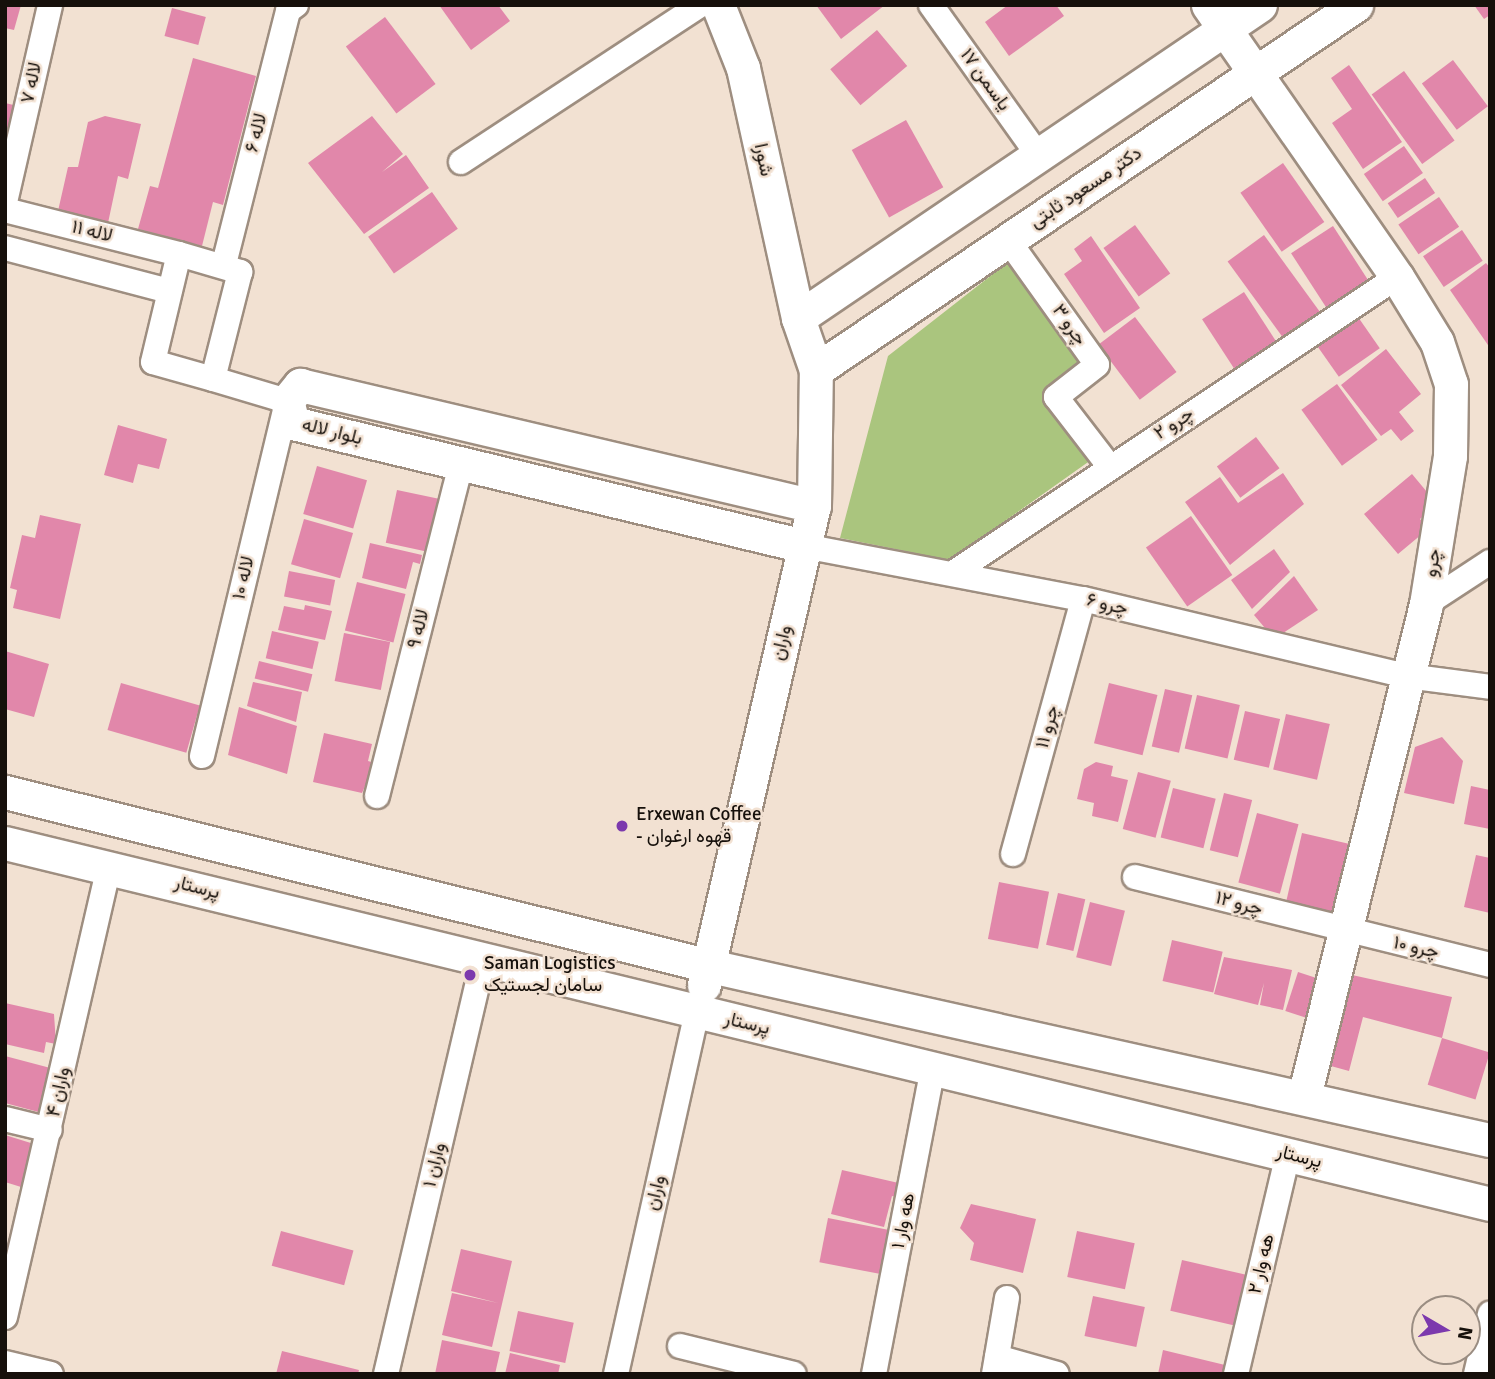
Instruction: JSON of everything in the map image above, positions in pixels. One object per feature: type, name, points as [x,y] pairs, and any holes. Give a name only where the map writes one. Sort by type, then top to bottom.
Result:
[{"type":"street","name":"لاله ۷","points":[[5,202],[50,5]]},
{"type":"street","points":[[461,162],[700,5]]},
{"type":"street","name":"شورا","points":[[718,5],[743,68],[798,318]]},
{"type":"street","name":"یاسمن ۱۷","points":[[931,5],[1038,155]]},
{"type":"street","points":[[798,318],[1038,155],[1216,17],[1260,5]]},
{"type":"street","name":"دکتر مسعود ثابتی","points":[[816,370],[1356,5]]},
{"type":"street","name":"لاله ۶","points":[[224,264],[289,7]]},
{"type":"street","name":"چرو","points":[[1216,17],[1253,75],[1397,277],[1437,342],[1451,384],[1450,456],[1426,604],[1304,1097]]},
{"type":"street","name":"لاله ۱۱","points":[[5,210],[224,264]]},
{"type":"street","name":"چرو ۳","points":[[1009,240],[1097,365],[1056,397],[1110,467]]},
{"type":"street","name":"لاله ۱۱","points":[[5,248],[169,291]]},
{"type":"street","points":[[179,254],[153,362],[287,401]]},
{"type":"street","points":[[213,379],[240,272],[224,264]]},
{"type":"street","name":"چرو ۲","points":[[953,573],[1397,277]]},
{"type":"street","name":"واران","points":[[710,965],[814,506],[816,370],[798,318]]},
{"type":"street","name":"بلوار لاله","points":[[804,546],[293,423],[287,401],[300,385],[814,506]]},
{"type":"street","name":"لاله ۱۰","points":[[202,756],[287,401]]},
{"type":"street","name":"لاله ۹","points":[[377,796],[461,463]]},
{"type":"street","name":"چرو ۶","points":[[804,546],[1083,600],[1407,676],[1490,687]]},
{"type":"street","points":[[1426,604],[1490,562]]},
{"type":"street","name":"چرو ۱۱","points":[[1013,854],[1083,600]]},
{"type":"street","points":[[5,792],[710,965],[1490,1140]]},
{"type":"street","name":"پرستار","points":[[5,843],[484,957],[697,1013],[933,1067],[1490,1204]]},
{"type":"street","name":"واران ۴","points":[[5,1317],[109,867]]},
{"type":"street","name":"چرو ۱۲","points":[[1135,877],[1343,932]]},
{"type":"street","name":"چرو ۱۰","points":[[1343,932],[1490,965]]},
{"type":"street","name":"واران ۱","points":[[386,1374],[484,957]]},
{"type":"street","points":[[697,1013],[710,965]]},
{"type":"street","name":"واران","points":[[616,1374],[697,1013]]},
{"type":"street","name":"هه وار ۱","points":[[874,1374],[933,1067]]},
{"type":"street","points":[[5,1119],[50,1130]]},
{"type":"street","name":"هه وار ۲","points":[[1236,1374],[1288,1154]]},
{"type":"street","points":[[1007,1298],[995,1365],[1057,1374]]},
{"type":"street","points":[[1476,1374],[1490,1314]]},
{"type":"street","points":[[680,1346],[794,1374]]},
{"type":"street","points":[[5,1363],[51,1374]]},
{"type":"green space","points":[[1007,263],[1081,363],[1042,399],[1091,460],[950,560],[840,538],[888,356]]},
{"type":"building","points":[[5,5],[21,5],[14,30],[5,28]]},
{"type":"building","points":[[439,5],[498,5],[510,21],[471,50]]},
{"type":"building","points":[[816,5],[885,5],[841,39]]},
{"type":"building","points":[[1008,5],[1056,5],[1064,16],[1009,56],[985,22]]},
{"type":"building","points":[[1474,5],[1490,5],[1490,15],[1484,19]]},
{"type":"building","points":[[172,8],[206,17],[198,45],[164,36]]},
{"type":"building","points":[[385,17],[436,84],[396,114],[346,46]]},
{"type":"building","points":[[877,30],[907,66],[860,105],[830,69]]},
{"type":"building","points":[[193,58],[256,76],[223,205],[213,202],[202,246],[138,229],[150,186],[158,188]]},
{"type":"building","points":[[1453,60],[1488,106],[1457,130],[1422,83]]},
{"type":"building","points":[[1349,65],[1402,142],[1363,169],[1332,123],[1352,109],[1331,78]]},
{"type":"building","points":[[1404,71],[1455,141],[1422,164],[1372,95]]},
{"type":"building","points":[[5,103],[18,106],[5,151]]},
{"type":"building","points":[[105,116],[141,124],[128,179],[118,176],[108,223],[58,211],[68,167],[78,167],[88,122]]},
{"type":"building","points":[[372,116],[403,154],[382,172],[406,155],[429,188],[364,234],[308,163]]},
{"type":"building","points":[[906,120],[943,187],[889,217],[852,150]]},
{"type":"building","points":[[1404,146],[1423,173],[1383,201],[1364,174]]},
{"type":"building","points":[[1283,163],[1324,222],[1282,252],[1240,193]]},
{"type":"building","points":[[1425,178],[1435,193],[1398,218],[1388,203]]},
{"type":"building","points":[[432,192],[458,229],[394,274],[368,237]]},
{"type":"building","points":[[1439,197],[1459,227],[1419,254],[1398,224]]},
{"type":"building","points":[[1135,225],[1170,274],[1139,296],[1103,248]]},
{"type":"building","points":[[1333,226],[1369,282],[1328,309],[1291,253]]},
{"type":"building","points":[[1462,230],[1483,261],[1444,287],[1423,256]]},
{"type":"building","points":[[1264,235],[1322,315],[1286,342],[1228,261]]},
{"type":"building","points":[[1091,236],[1140,308],[1104,333],[1064,274],[1082,261],[1074,249]]},
{"type":"building","points":[[1486,263],[1490,268],[1490,348],[1450,290]]},
{"type":"building","points":[[1244,292],[1277,342],[1235,370],[1202,319]]},
{"type":"building","points":[[1135,317],[1177,372],[1140,400],[1098,345]]},
{"type":"building","points":[[1358,317],[1380,348],[1339,377],[1317,346]]},
{"type":"building","points":[[1386,349],[1421,394],[1399,412],[1414,431],[1401,441],[1391,429],[1381,436],[1341,385]]},
{"type":"building","points":[[1337,384],[1378,440],[1342,466],[1301,410]]},
{"type":"building","points":[[118,425],[167,439],[159,469],[138,464],[133,483],[104,475]]},
{"type":"building","points":[[1256,437],[1279,468],[1240,498],[1217,466]]},
{"type":"building","points":[[317,466],[367,480],[353,528],[303,514]]},
{"type":"building","points":[[1283,473],[1304,504],[1230,565],[1185,502],[1220,477],[1238,503]]},
{"type":"building","points":[[1412,474],[1437,504],[1420,519],[1428,529],[1398,554],[1364,514]]},
{"type":"building","points":[[397,490],[441,499],[430,552],[386,543]]},
{"type":"building","points":[[40,515],[81,524],[60,619],[13,608],[17,590],[10,588],[22,535],[35,538]]},
{"type":"building","points":[[1191,516],[1232,575],[1187,607],[1146,548]]},
{"type":"building","points":[[304,519],[353,533],[340,578],[291,564]]},
{"type":"building","points":[[370,543],[422,555],[420,564],[413,562],[406,589],[362,578]]},
{"type":"building","points":[[1274,549],[1290,572],[1252,609],[1231,580]]},
{"type":"building","points":[[289,571],[335,580],[330,605],[284,597]]},
{"type":"building","points":[[1294,576],[1318,610],[1274,639],[1254,615]]},
{"type":"building","points":[[357,582],[406,594],[393,643],[345,631]]},
{"type":"building","points":[[305,605],[332,611],[325,640],[278,630],[284,606],[304,610]]},
{"type":"building","points":[[272,631],[319,642],[312,669],[266,658]]},
{"type":"building","points":[[344,633],[390,642],[381,690],[335,681]]},
{"type":"building","points":[[5,651],[49,664],[34,717],[5,709]]},
{"type":"building","points":[[259,661],[312,674],[308,692],[255,678]]},
{"type":"building","points":[[253,682],[302,692],[296,722],[247,706]]},
{"type":"building","points":[[121,683],[200,706],[186,753],[107,730]]},
{"type":"building","points":[[1109,683],[1158,695],[1143,755],[1094,743]]},
{"type":"building","points":[[1165,689],[1192,695],[1179,753],[1152,746]]},
{"type":"building","points":[[1197,695],[1240,705],[1227,758],[1185,749]]},
{"type":"building","points":[[239,707],[297,726],[287,774],[228,755]]},
{"type":"building","points":[[1245,711],[1280,719],[1269,768],[1234,760]]},
{"type":"building","points":[[1286,714],[1330,724],[1317,780],[1273,770]]},
{"type":"building","points":[[324,733],[372,744],[368,761],[375,763],[362,793],[313,782]]},
{"type":"building","points":[[1442,737],[1463,761],[1454,804],[1404,793],[1415,747]]},
{"type":"building","points":[[1096,762],[1113,766],[1111,776],[1128,780],[1118,822],[1092,816],[1094,803],[1077,799],[1084,769]]},
{"type":"building","points":[[1138,772],[1171,781],[1156,838],[1123,829]]},
{"type":"building","points":[[1471,786],[1490,790],[1490,829],[1464,824]]},
{"type":"building","points":[[1173,788],[1216,799],[1203,848],[1161,837]]},
{"type":"building","points":[[1224,793],[1252,800],[1238,857],[1210,850]]},
{"type":"building","points":[[1257,813],[1299,824],[1280,894],[1238,883]]},
{"type":"building","points":[[1302,833],[1350,844],[1334,914],[1286,903]]},
{"type":"building","points":[[1476,855],[1490,858],[1490,913],[1464,907]]},
{"type":"building","points":[[999,882],[1049,892],[1038,949],[988,939]]},
{"type":"building","points":[[1058,893],[1085,899],[1073,951],[1046,945]]},
{"type":"building","points":[[1090,902],[1125,911],[1111,966],[1076,957]]},
{"type":"building","points":[[1172,940],[1223,952],[1213,993],[1163,981]]},
{"type":"building","points":[[1224,957],[1292,970],[1283,1010],[1260,1005],[1264,983],[1258,1005],[1214,994]]},
{"type":"building","points":[[1298,972],[1326,981],[1313,1020],[1285,1011]]},
{"type":"building","points":[[1352,975],[1452,997],[1442,1038],[1363,1017],[1349,1071],[1320,1063],[1335,1010],[1344,1013]]},
{"type":"building","points":[[5,1003],[54,1014],[56,1044],[46,1042],[44,1053],[5,1044]]},
{"type":"building","points":[[1442,1038],[1490,1053],[1475,1099],[1428,1085]]},
{"type":"building","points":[[5,1056],[58,1070],[46,1114],[5,1103]]},
{"type":"building","points":[[5,1135],[34,1144],[21,1187],[5,1182]]},
{"type":"building","points":[[842,1170],[903,1184],[899,1198],[892,1196],[884,1227],[831,1214]]},
{"type":"building","points":[[971,1204],[1036,1219],[1023,1273],[970,1260],[974,1243],[960,1228]]},
{"type":"building","points":[[828,1218],[888,1230],[879,1274],[819,1262]]},
{"type":"building","points":[[281,1231],[353,1250],[344,1285],[272,1266]]},
{"type":"building","points":[[1077,1231],[1135,1243],[1125,1289],[1067,1277]]},
{"type":"building","points":[[461,1249],[512,1261],[492,1347],[442,1335],[452,1293],[498,1303],[451,1291]]},
{"type":"building","points":[[1182,1260],[1247,1275],[1236,1326],[1170,1311]]},
{"type":"building","points":[[1093,1296],[1145,1307],[1136,1347],[1084,1336]]},
{"type":"building","points":[[518,1311],[574,1323],[565,1363],[509,1351]]},
{"type":"building","points":[[442,1340],[500,1352],[495,1374],[435,1374]]},
{"type":"building","points":[[1163,1350],[1225,1365],[1223,1374],[1158,1374]]},
{"type":"building","points":[[282,1351],[359,1370],[358,1374],[276,1374]]},
{"type":"building","points":[[510,1353],[560,1365],[558,1374],[505,1374]]},
{"type":"place","name":"Erxewan Coffee - قهوه ارغوان","points":[[622,826]]},
{"type":"place","name":"Saman Logistics سامان لجستیک","points":[[470,975]]}]
